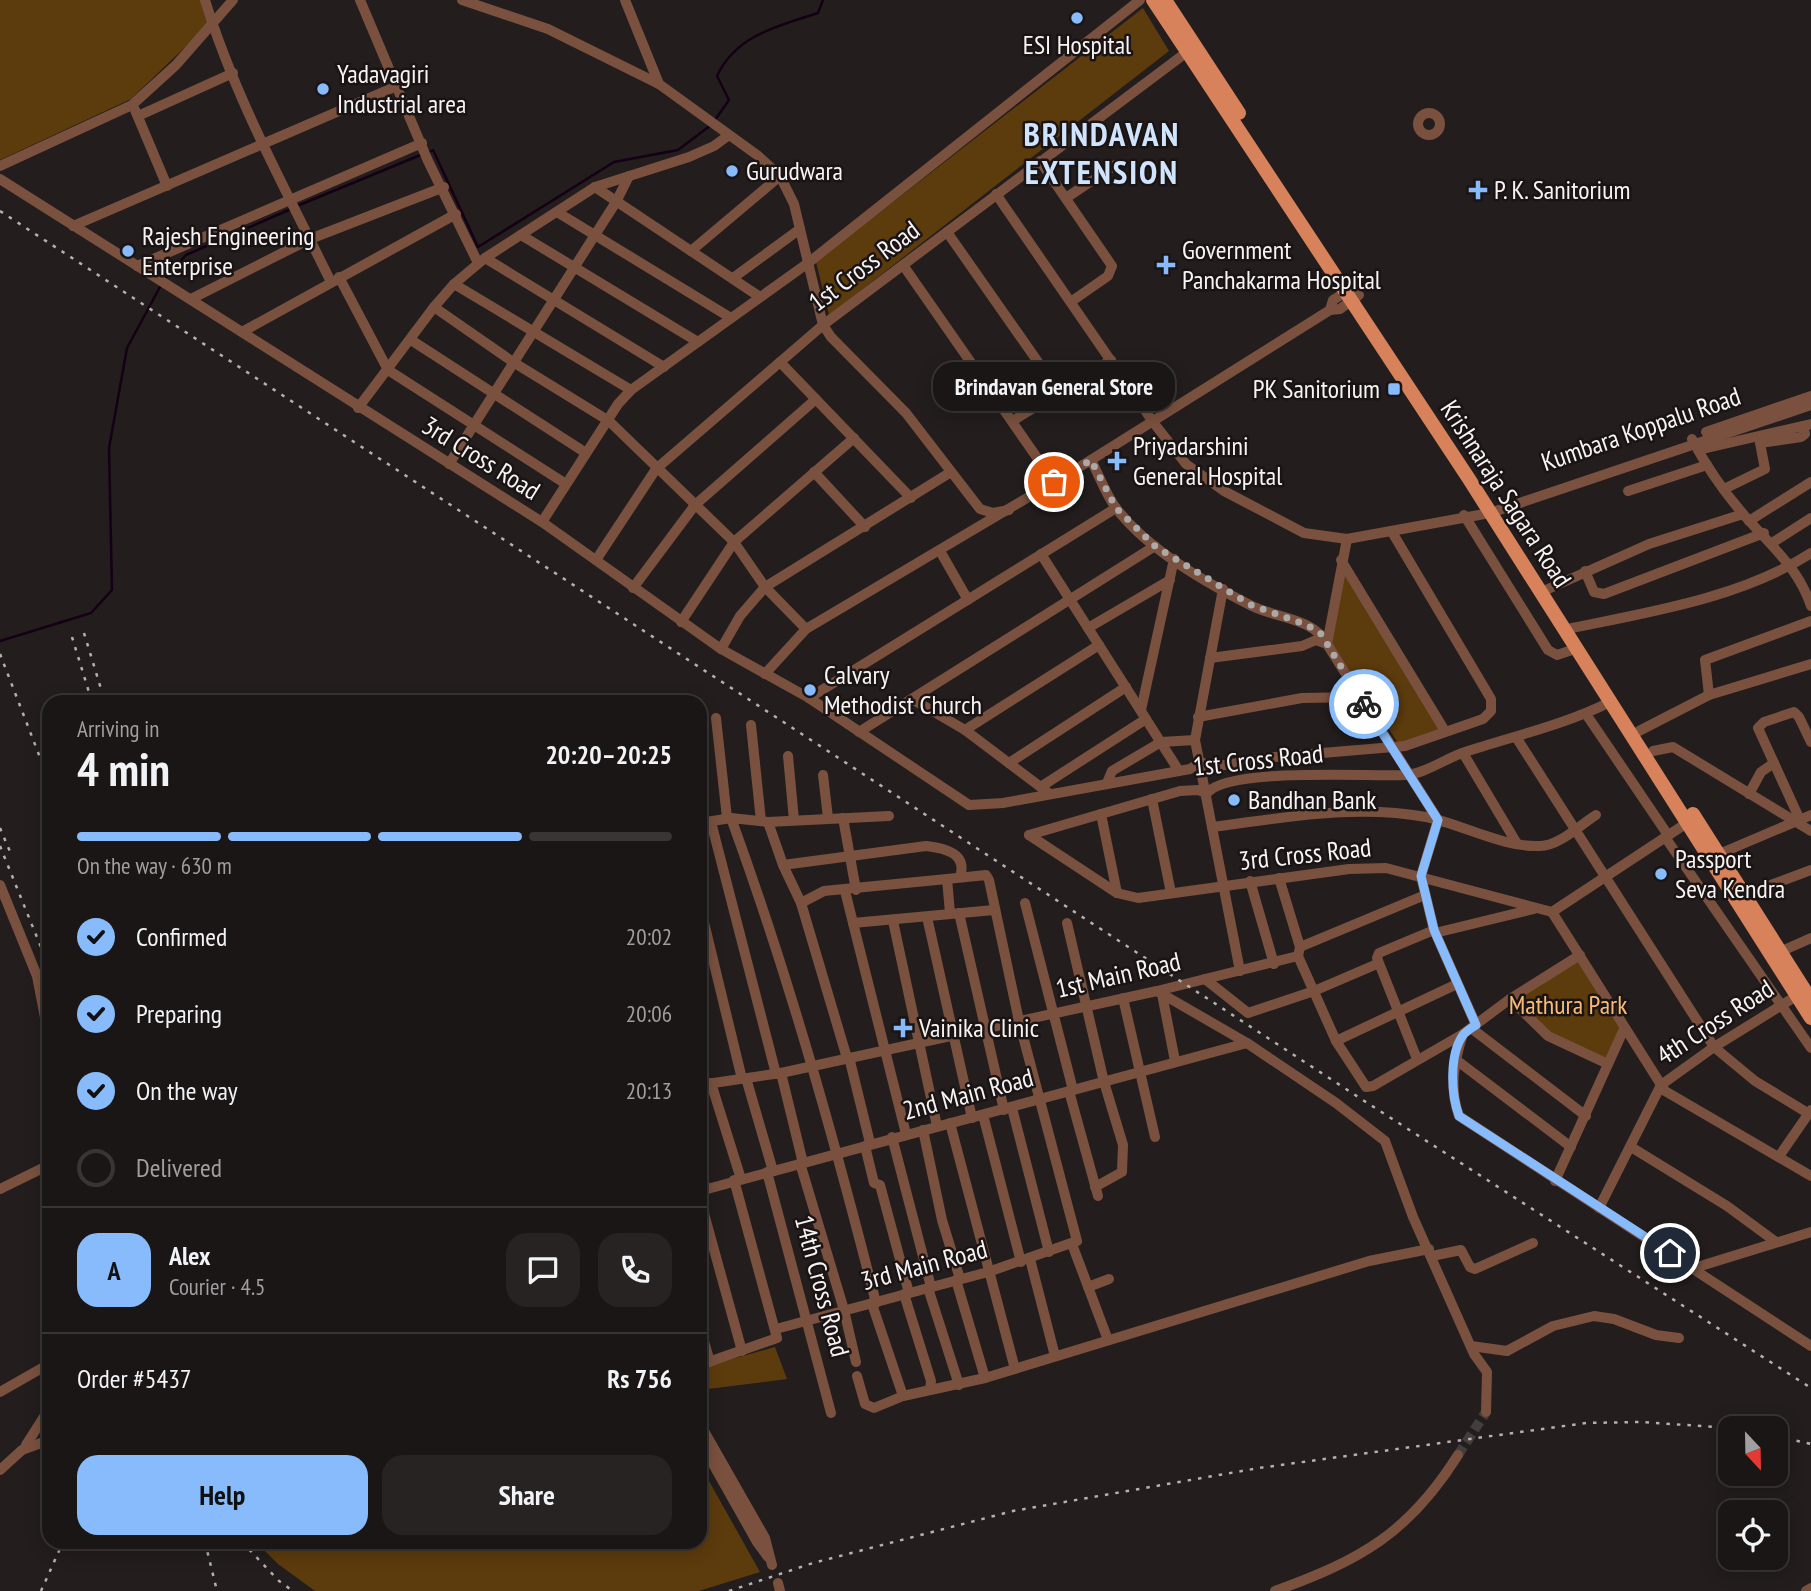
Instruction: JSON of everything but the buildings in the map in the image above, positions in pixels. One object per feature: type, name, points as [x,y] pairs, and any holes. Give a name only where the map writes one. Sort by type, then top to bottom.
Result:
[{"type":"main road","name":"Krishnaraja Sagara Road","points":[[1153,0],[1191,49],[1353,294],[1610,702],[1692,820],[1719,854],[1775,953]]},
{"type":"main road","name":"Krishnaraja Sagara Road","points":[[1165,0],[1191,49]]},
{"type":"main road","name":"Krishnaraja Sagara Road","points":[[1489,509],[1548,589],[1653,751],[1692,820],[1804,995],[1811,1018]]},
{"type":"street","points":[[205,0],[212,25],[291,201],[310,239],[388,370],[566,484]]},
{"type":"street","points":[[0,166],[132,105],[176,65],[233,0]]},
{"type":"street","points":[[360,0],[428,161],[480,260],[553,299],[664,367]]},
{"type":"street","points":[[463,0],[548,29],[659,84],[780,176],[794,204],[823,325],[831,337],[906,414],[980,509],[993,513],[1009,510]]},
{"type":"street","points":[[625,0],[659,84]]},
{"type":"street","points":[[542,522],[618,404],[631,390],[808,263],[1140,0]]},
{"type":"street","name":"1st Cross Road","points":[[596,560],[656,469],[823,325],[1191,49]]},
{"type":"street","points":[[138,116],[233,73]]},
{"type":"street","points":[[73,226],[397,86]]},
{"type":"street","points":[[132,105],[167,186]]},
{"type":"street","points":[[358,408],[435,307],[454,284],[480,260],[595,187],[689,157],[714,146],[729,135]]},
{"type":"street","points":[[137,266],[422,145]]},
{"type":"street","points":[[1040,161],[1112,266],[1108,276],[1072,301]]},
{"type":"street","points":[[1066,198],[1115,165]]},
{"type":"street","points":[[449,464],[616,202],[629,176]]},
{"type":"street","points":[[691,251],[780,176]]},
{"type":"street","name":"3rd Cross Road","points":[[0,179],[542,522],[721,649],[809,698],[969,805],[1003,803],[1046,790]]},
{"type":"street","points":[[191,299],[310,239],[444,187]]},
{"type":"street","points":[[595,187],[760,297]]},
{"type":"street","name":"Kumbara Koppalu Road","points":[[996,194],[1153,422],[1186,464],[1224,491],[1304,533],[1347,539],[1392,533],[1489,509],[1811,405]]},
{"type":"street","points":[[557,212],[731,318]]},
{"type":"street","points":[[242,332],[456,214]]},
{"type":"street","points":[[733,278],[800,229]]},
{"type":"street","points":[[947,232],[1059,392]]},
{"type":"street","points":[[521,235],[698,342]]},
{"type":"street","points":[[903,265],[1014,420],[1054,482]]},
{"type":"street","points":[[454,284],[631,390]]},
{"type":"street","points":[[765,674],[806,629],[1009,510],[1330,310],[1340,309],[1353,294]]},
{"type":"street","points":[[435,307],[513,362],[609,421],[733,542],[765,587],[806,629]]},
{"type":"street","points":[[411,340],[586,453]]},
{"type":"street","points":[[1014,420],[1111,360]]},
{"type":"street","points":[[780,362],[911,498]]},
{"type":"street","name":"Kumbara Koppalu Road","points":[[1694,443],[1811,396]]},
{"type":"street","points":[[633,588],[695,505],[816,399]]},
{"type":"street","points":[[1724,489],[1765,469],[1759,443],[1801,437],[1805,434],[1807,425],[1694,443],[1707,466],[1724,489],[1746,517],[1792,565],[1811,606]]},
{"type":"street","points":[[681,622],[733,542],[854,438]]},
{"type":"street","points":[[1091,460],[1116,508],[1156,547],[1259,609],[1307,625],[1321,634],[1438,820]]},
{"type":"street","points":[[1628,491],[1707,466]]},
{"type":"street","points":[[814,472],[865,527]]},
{"type":"street","points":[[721,649],[740,616],[765,587],[951,472]]},
{"type":"street","points":[[1548,589],[1649,544],[1746,517],[1811,482]]},
{"type":"street","points":[[809,698],[1116,508]]},
{"type":"street","points":[[1464,515],[1548,650],[1557,655],[1575,649]]},
{"type":"street","points":[[1772,544],[1811,518]]},
{"type":"street","points":[[912,699],[965,730],[1046,790],[1107,783],[1201,765],[1212,767],[1275,757],[1392,750],[1483,719],[1491,711],[1491,699],[1392,533]]},
{"type":"street","points":[[1585,571],[1594,592],[1599,594],[1763,533]]},
{"type":"street","points":[[1327,644],[1347,539]]},
{"type":"street","points":[[859,732],[1156,547]]},
{"type":"street","points":[[940,551],[968,600]]},
{"type":"street","points":[[1572,628],[1690,603],[1792,565],[1811,552]]},
{"type":"street","points":[[1041,554],[1179,771]]},
{"type":"street","points":[[1046,790],[1143,714],[1174,559]]},
{"type":"street","points":[[1342,560],[1445,731]]},
{"type":"street","points":[[1088,628],[1170,580]]},
{"type":"street","points":[[1223,589],[1195,740],[1221,885],[1240,971]]},
{"type":"street","points":[[1709,695],[1706,660],[1811,621]]},
{"type":"street","points":[[1210,658],[1302,646],[1317,640],[1327,644]]},
{"type":"street","points":[[965,730],[1099,645]]},
{"type":"street","points":[[1639,731],[1709,695],[1811,664]]},
{"type":"street","points":[[1009,763],[1126,687]]},
{"type":"street","points":[[1198,717],[1303,698],[1360,697]]},
{"type":"street","name":"1st Cross Road","points":[[1030,835],[1189,790],[1206,791],[1220,785],[1298,775],[1407,773],[1586,715],[1610,702]]},
{"type":"street","points":[[1811,742],[1794,712],[1764,722],[1758,728],[1802,819],[1811,831]]},
{"type":"street","points":[[1586,715],[1811,1048]]},
{"type":"street","points":[[716,718],[729,818],[770,926],[813,1065],[838,1153],[874,1303],[903,1396]]},
{"type":"street","points":[[751,725],[764,821],[801,903],[848,1057],[875,1184],[880,1185],[931,1381],[930,1390]]},
{"type":"street","points":[[1516,737],[1714,1047],[1755,1081],[1809,1111],[1780,1155]]},
{"type":"street","points":[[1107,783],[1112,771],[1161,742],[1195,740]]},
{"type":"street","points":[[1653,751],[1672,747],[1749,794],[1802,819]]},
{"type":"street","points":[[1463,753],[1516,842]]},
{"type":"street","points":[[788,756],[794,820]]},
{"type":"street","points":[[1749,794],[1761,772],[1774,763]]},
{"type":"street","points":[[822,775],[828,818]]},
{"type":"street","points":[[1152,799],[1171,893]]},
{"type":"street","points":[[1212,827],[1336,811],[1400,813],[1438,820],[1516,842],[1548,845],[1596,816]]},
{"type":"street","points":[[1101,814],[1117,893]]},
{"type":"street","points":[[707,822],[729,818],[764,821],[890,816]]},
{"type":"street","points":[[843,818],[850,856],[853,923],[906,1134]]},
{"type":"street","points":[[1719,854],[1802,819]]},
{"type":"street","points":[[1438,820],[1421,876],[1435,932],[1457,984],[1470,1029],[1586,1116]]},
{"type":"street","points":[[1692,820],[1552,912],[1661,1085],[1681,1101],[1780,1155],[1811,1176]]},
{"type":"street","points":[[707,825],[779,1073],[856,1362]]},
{"type":"street","name":"3rd Cross Road","points":[[1030,835],[1117,893],[1138,898],[1349,869],[1386,869],[1552,912]]},
{"type":"street","points":[[783,866],[926,846],[951,851],[960,860],[960,877]]},
{"type":"street","points":[[1744,895],[1811,870]]},
{"type":"street","points":[[801,903],[824,891],[850,891],[986,875],[1019,1021],[1075,1241],[1088,1287],[1108,1340]]},
{"type":"street","points":[[1279,878],[1299,952],[1314,991],[1336,1041],[1366,1087],[1373,1086],[1470,1029],[1510,999],[1580,954]]},
{"type":"street","points":[[947,879],[984,1028],[1049,1252]]},
{"type":"street","points":[[1250,881],[1274,964]]},
{"type":"street","points":[[0,885],[37,976],[42,1002]]},
{"type":"street","name":"1st Main Road","points":[[707,1084],[779,1073],[1123,998],[1159,993],[1205,979],[1274,964],[1424,895]]},
{"type":"street","points":[[1025,903],[1096,1192],[1122,1172],[1123,1145],[1104,1083],[1068,923]]},
{"type":"street","points":[[853,923],[994,909]]},
{"type":"street","points":[[1418,1059],[1377,964],[1380,953],[1435,932],[1534,909]]},
{"type":"street","points":[[927,917],[952,1036],[1055,1356]]},
{"type":"street","points":[[893,920],[937,1126]]},
{"type":"street","name":"14th Cross Road","points":[[707,933],[831,1413]]},
{"type":"street","points":[[1775,953],[1811,938]]},
{"type":"street","points":[[1205,979],[1248,1013],[1314,991],[1377,964]]},
{"type":"street","points":[[1336,1041],[1457,984]]},
{"type":"street","points":[[1159,993],[1247,1043],[1336,1103],[1385,1141],[1471,1346],[1488,1372],[1486,1412]]},
{"type":"street","points":[[1159,993],[1175,1061]]},
{"type":"street","name":"4th Cross Road","points":[[1599,1208],[1661,1085],[1780,1005],[1804,995]]},
{"type":"street","points":[[1123,998],[1155,1137]]},
{"type":"street","points":[[1510,999],[1548,1036],[1608,1064]]},
{"type":"street","points":[[1470,1029],[1455,1059],[1454,1102],[1459,1116],[1811,1346]]},
{"type":"street","points":[[1555,1181],[1624,1029]]},
{"type":"street","name":"2nd Main Road","points":[[707,1191],[737,1180],[892,1137],[1008,1109],[1247,1043]]},
{"type":"street","points":[[1455,1059],[1571,1147]]},
{"type":"street","points":[[707,1090],[737,1180],[775,1335],[707,1363]]},
{"type":"street","points":[[950,1123],[1014,1368]]},
{"type":"street","points":[[923,1130],[942,1220],[985,1378]]},
{"type":"street","points":[[892,1137],[930,1288],[959,1385]]},
{"type":"street","points":[[1631,1147],[1727,1206],[1776,1242]]},
{"type":"street","points":[[0,1189],[42,1168]]},
{"type":"street","points":[[707,1213],[742,1351]]},
{"type":"street","points":[[1694,1268],[1811,1232]]},
{"type":"street","name":"3rd Main Road","points":[[775,1335],[809,1320],[988,1272],[1075,1241]]},
{"type":"street","points":[[857,1376],[868,1407],[903,1396],[985,1378],[1369,1261],[1461,1250],[1470,1267],[1475,1269],[1533,1244]]},
{"type":"street","points":[[1088,1287],[1109,1279]]},
{"type":"street","points":[[1471,1346],[1513,1350],[1526,1338],[1553,1326],[1594,1316],[1614,1319],[1656,1335],[1679,1338]]},
{"type":"street","points":[[0,1392],[42,1368]]},
{"type":"street","points":[[0,1471],[22,1450],[42,1420]]},
{"type":"street","points":[[707,1436],[765,1538],[771,1562],[707,1453]]},
{"type":"street","points":[[22,1450],[42,1443]]},
{"type":"street","points":[[1275,1591],[1326,1571],[1391,1536],[1443,1480],[1458,1455]]},
{"type":"street","points":[[1806,1591],[1811,1588]]},
{"type":"green space","points":[[0,0],[201,0],[208,25],[131,99],[0,160]]},
{"type":"green space","points":[[1143,8],[1169,51],[829,315],[816,262]]},
{"type":"green space","points":[[1343,570],[1442,731],[1400,746],[1331,642]]},
{"type":"green space","name":"Mathura Park","points":[[1580,955],[1624,1029],[1608,1064],[1548,1036],[1510,999]]},
{"type":"green space","points":[[775,1347],[787,1379],[707,1389],[707,1366]]},
{"type":"green space","points":[[707,1477],[760,1572],[699,1591],[315,1591],[278,1564],[263,1549],[707,1549]]},
{"type":"waterway","points":[[715,120],[729,100],[717,76],[725,62],[747,41],[760,34],[818,13],[823,0]]},
{"type":"waterway","points":[[429,152],[433,150],[478,247],[614,162],[678,150],[711,125]]},
{"type":"waterway","points":[[297,206],[423,154]]},
{"type":"waterway","points":[[164,280],[186,255],[291,209]]},
{"type":"waterway","points":[[0,641],[91,613],[112,590],[109,448],[127,348],[161,285]]},
{"type":"tunnel","points":[[1458,1455],[1486,1412]]},
{"type":"railway","points":[[0,211],[1369,1104],[1811,1388]]},
{"type":"railway","points":[[84,633],[103,695]]},
{"type":"railway","points":[[72,637],[90,695]]},
{"type":"railway","points":[[0,654],[42,765]]},
{"type":"railway","points":[[0,828],[11,854]]},
{"type":"railway","points":[[0,846],[42,950]]},
{"type":"railway","points":[[729,1591],[813,1563],[1013,1511],[1259,1468],[1586,1423],[1641,1422],[1718,1427]]},
{"type":"railway","points":[[1788,1439],[1811,1444]]},
{"type":"railway","points":[[41,1591],[60,1549]]},
{"type":"railway","points":[[207,1549],[217,1591]]},
{"type":"railway","points":[[249,1549],[279,1581],[293,1591]]},
{"type":"way so far","points":[[1054,482],[1091,460],[1116,508],[1156,547],[1251,605],[1277,617],[1307,625],[1321,634],[1364,704]]},
{"type":"place","name":"ESI Hospital","points":[[1077,18]]},
{"type":"place","name":"Yadavagiri Industrial area","points":[[323,89]]},
{"type":"place","name":"Gurudwara","points":[[732,171]]},
{"type":"place","name":"P. K. Sanitorium","points":[[1478,190]]},
{"type":"place","name":"Rajesh Engineering Enterprise","points":[[128,251]]},
{"type":"place","name":"Government Panchakarma Hospital","points":[[1166,265]]},
{"type":"place","name":"PK Sanitorium","points":[[1394,389]]},
{"type":"place","name":"Priyadarshini General Hospital","points":[[1117,461]]},
{"type":"place","name":"Brindavan General Store","points":[[1054,482]]},
{"type":"place","name":"Calvary Methodist Church","points":[[810,690]]},
{"type":"place","name":"Bandhan Bank","points":[[1234,800]]},
{"type":"place","name":"Passport Seva Kendra","points":[[1661,874]]},
{"type":"place","name":"Vainika Clinic","points":[[903,1028]]},
{"type":"district","name":"BRINDAVAN EXTENSION","points":[[1102,153]]},
{"type":"route","points":[[1364,704],[1438,820],[1421,876],[1424,895],[1434,930],[1476,1025],[1463,1034],[1455,1059],[1454,1102],[1459,1116],[1555,1181],[1670,1253]]}]
